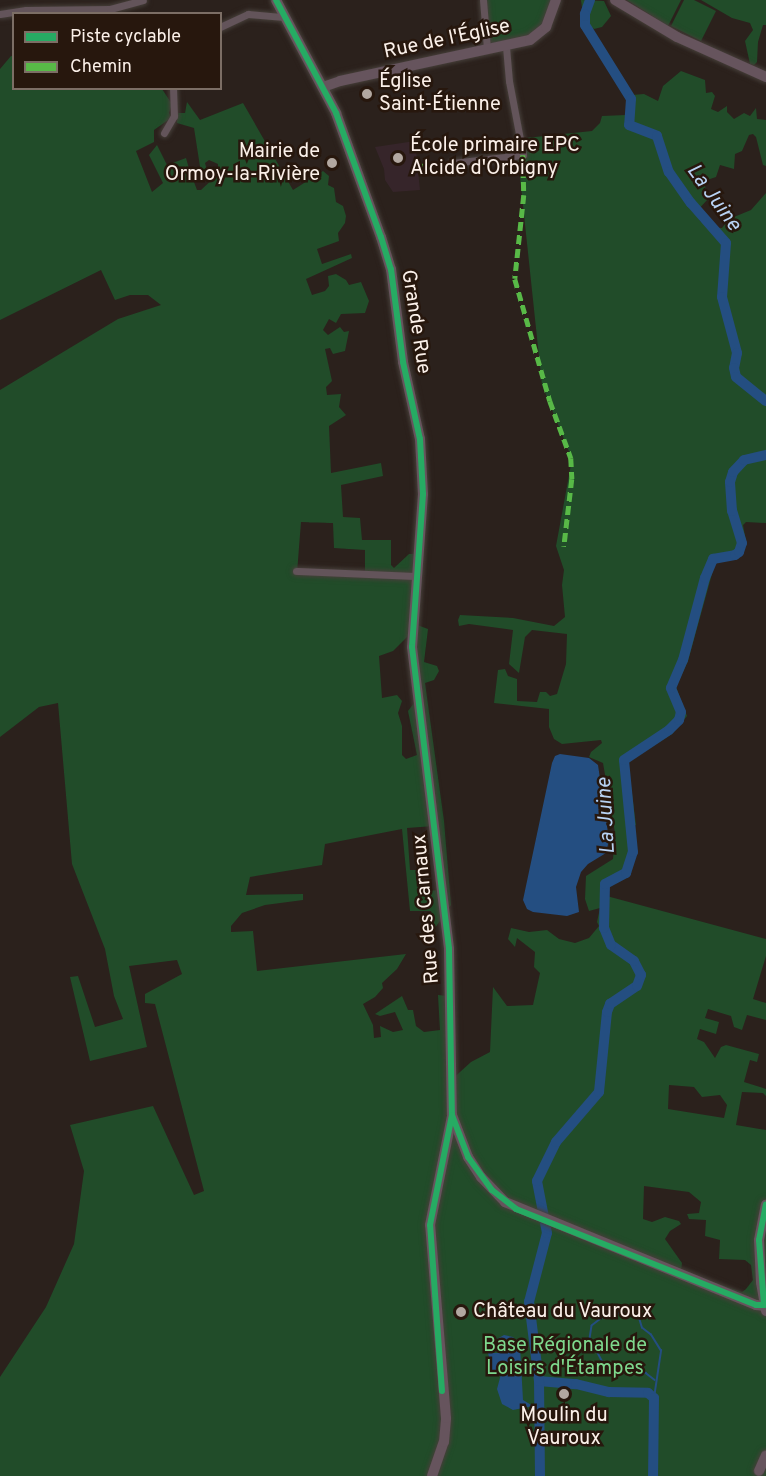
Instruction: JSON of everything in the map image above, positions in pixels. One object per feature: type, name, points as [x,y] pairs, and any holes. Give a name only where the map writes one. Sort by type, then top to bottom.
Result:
[{"type":"street","points":[[13,12],[110,9],[143,0]]},
{"type":"street","name":"Grande Rue","points":[[276,0],[336,113],[391,270],[403,362],[421,447],[423,494],[418,558]]},
{"type":"street","points":[[483,0],[487,50]]},
{"type":"street","name":"Rue de l'Église","points":[[323,87],[340,81],[530,40],[542,32],[556,0]]},
{"type":"street","points":[[615,0],[677,37],[766,77]]},
{"type":"street","points":[[222,26],[248,14],[284,17]]},
{"type":"street","points":[[452,163],[524,155],[509,81],[506,46]]},
{"type":"street","points":[[164,134],[174,116],[173,90]]},
{"type":"street","name":"Rue des Carnaux","points":[[418,558],[412,647],[449,949],[452,1115],[468,1157],[481,1178],[505,1202],[765,1308]]},
{"type":"street","points":[[296,571],[417,576]]},
{"type":"street","points":[[432,1476],[444,1442],[446,1418],[430,1225],[452,1115]]},
{"type":"street","points":[[765,1308],[759,1240],[766,1205]]},
{"type":"street","points":[[760,1470],[766,1455]]},
{"type":"shaded area","name":"École primaire EPC Alcide d'Orbigny","points":[[415,141],[420,190],[393,192],[385,180],[384,169],[375,147]]},
{"type":"green space","points":[[486,0],[551,0],[540,30],[527,37],[491,46]]},
{"type":"green space","points":[[581,0],[604,1],[611,16],[602,27],[594,29],[584,22]]},
{"type":"green space","points":[[627,0],[681,0],[668,26]]},
{"type":"green space","points":[[684,0],[694,0],[716,11],[701,41],[671,26]]},
{"type":"green space","points":[[701,0],[766,0],[766,25],[763,25],[758,42],[757,62],[754,65],[750,64],[745,41],[753,30],[750,23],[732,18]]},
{"type":"green space","name":"Base Régionale de Loisirs d'Étampes","points":[[11,56],[12,90],[163,90],[172,104],[169,113],[171,118],[154,130],[154,142],[136,151],[152,192],[163,183],[149,155],[157,145],[167,165],[186,158],[190,172],[196,173],[194,182],[197,190],[201,190],[218,174],[218,164],[209,160],[205,163],[208,174],[203,176],[194,128],[177,123],[177,113],[185,113],[187,102],[200,120],[243,103],[293,190],[323,171],[329,176],[328,185],[334,188],[336,202],[343,206],[346,216],[345,223],[338,233],[339,241],[317,249],[322,264],[351,254],[352,258],[306,279],[312,295],[325,291],[329,286],[328,276],[336,274],[346,280],[349,285],[361,282],[369,301],[365,313],[341,314],[336,323],[329,319],[323,330],[328,335],[340,327],[344,332],[349,331],[345,351],[333,354],[330,348],[325,349],[332,381],[326,387],[327,395],[341,394],[339,407],[346,415],[329,426],[331,473],[381,463],[383,476],[341,485],[343,517],[360,518],[362,540],[391,540],[391,565],[394,568],[409,554],[415,554],[409,622],[428,629],[424,662],[437,666],[439,671],[434,680],[425,683],[444,821],[451,905],[435,928],[431,911],[410,911],[402,829],[325,844],[322,865],[250,877],[246,895],[303,894],[303,900],[265,905],[242,913],[231,926],[231,932],[253,931],[257,971],[406,954],[397,969],[382,983],[383,988],[375,997],[363,1004],[373,1025],[374,1038],[381,1037],[380,1026],[393,1032],[403,1030],[395,1012],[380,1016],[375,1014],[402,996],[408,1010],[413,1010],[416,1026],[424,1032],[440,1030],[438,995],[448,996],[449,1082],[471,1062],[490,1052],[493,987],[507,1006],[533,1005],[540,973],[534,967],[535,952],[517,938],[515,947],[508,939],[511,928],[529,932],[547,930],[559,939],[575,943],[589,938],[599,926],[597,922],[600,908],[589,911],[585,899],[586,876],[613,859],[615,833],[603,763],[589,757],[591,752],[602,743],[601,740],[562,744],[554,739],[549,727],[549,709],[494,703],[498,670],[505,669],[508,676],[517,679],[517,701],[537,702],[540,692],[546,692],[550,696],[557,694],[566,664],[567,634],[532,630],[525,637],[519,673],[509,664],[513,630],[469,624],[459,626],[458,620],[460,615],[513,618],[554,626],[565,617],[562,585],[564,570],[556,546],[572,459],[542,385],[516,139],[592,131],[600,123],[602,116],[626,115],[627,100],[632,95],[644,94],[658,101],[663,86],[681,71],[705,80],[706,93],[712,92],[715,96],[711,109],[718,112],[727,106],[727,112],[734,119],[744,113],[750,116],[756,108],[757,119],[766,120],[766,166],[763,165],[756,137],[753,134],[749,135],[742,151],[735,154],[734,169],[720,165],[716,177],[707,180],[705,186],[708,199],[696,212],[700,221],[709,227],[722,228],[729,219],[751,210],[766,193],[766,523],[746,522],[743,525],[746,541],[741,555],[715,563],[688,661],[676,687],[687,716],[672,734],[628,762],[636,825],[631,826],[630,867],[627,873],[608,881],[603,895],[766,939],[766,956],[753,999],[766,1003],[766,1020],[747,1015],[742,1030],[734,1027],[731,1016],[708,1009],[705,1018],[719,1022],[716,1034],[700,1029],[697,1039],[704,1042],[715,1058],[721,1047],[726,1045],[759,1054],[757,1062],[750,1060],[744,1082],[766,1089],[766,1096],[763,1093],[742,1092],[736,1125],[766,1130],[766,1476],[0,1476],[0,1377],[46,1307],[74,1244],[84,1171],[70,1125],[153,1106],[194,1195],[204,1191],[155,1004],[145,1003],[145,994],[182,974],[177,960],[129,966],[147,1047],[90,1061],[70,977],[78,976],[95,1027],[123,1019],[114,996],[105,949],[72,864],[58,703],[39,707],[0,737],[0,390],[118,319],[161,305],[148,295],[130,295],[115,300],[101,270],[0,320],[0,69]],"holes":[[[301,522],[333,523],[334,548],[365,550],[365,575],[297,573]],[[408,636],[414,703],[408,711],[417,755],[406,759],[402,755],[402,726],[398,713],[402,701],[397,695],[382,698],[379,656],[393,651]],[[434,826],[439,890],[426,891],[425,882],[420,882],[419,870],[410,870],[407,828]],[[669,1085],[694,1087],[702,1097],[720,1095],[727,1105],[724,1118],[668,1109]],[[644,1186],[689,1192],[701,1202],[699,1213],[687,1214],[689,1219],[706,1220],[705,1236],[720,1240],[719,1259],[745,1260],[751,1265],[753,1280],[742,1292],[681,1271],[682,1263],[665,1239],[670,1231],[681,1224],[679,1221],[665,1217],[652,1222],[643,1219]]]},
{"type":"water","points":[[560,754],[589,758],[598,765],[609,840],[606,853],[588,864],[581,872],[576,887],[579,912],[567,916],[533,912],[527,909],[523,900],[552,763],[555,756]]},
{"type":"water","points":[[504,1335],[513,1337],[520,1346],[523,1400],[533,1406],[513,1410],[502,1404],[497,1389],[501,1374],[493,1374],[488,1353],[500,1353],[497,1339]]},
{"type":"waterway","name":"La Juine","points":[[590,0],[585,14],[585,25],[631,99],[629,125],[657,136],[669,172],[691,203],[726,243],[722,297],[737,353],[734,368],[736,377],[766,401]]},
{"type":"waterway","name":"La Juine","points":[[540,1476],[539,1381],[529,1302],[547,1233],[537,1181],[556,1142],[599,1092],[607,1012],[610,1004],[637,986],[641,975],[634,961],[611,945],[604,928],[605,884],[626,873],[633,852],[624,760],[669,730],[679,720],[681,712],[671,688],[683,660],[705,578],[713,559],[735,555],[739,552],[742,543],[732,511],[730,482],[733,472],[744,460],[766,455]]},
{"type":"waterway","points":[[654,1398],[661,1351],[651,1335],[642,1328],[638,1315],[609,1313],[592,1326],[590,1338],[606,1368],[611,1371],[646,1373],[655,1380]]},
{"type":"waterway","points":[[539,1381],[576,1384],[609,1392],[648,1393],[654,1398],[653,1476]]},
{"type":"marked path","points":[[523,155],[524,195],[515,279],[550,401],[571,458],[572,479],[564,547]]},
{"type":"marked path","points":[[420,166],[452,163]]},
{"type":"cycle path","points":[[276,0],[336,113],[381,237],[391,269],[403,362],[420,439],[423,494],[412,647],[449,949],[452,1115],[468,1157],[492,1190],[516,1209],[756,1305],[764,1305],[759,1240],[766,1205]]},
{"type":"cycle path","points":[[442,1391],[430,1225],[452,1115]]},
{"type":"place","name":"Église Saint-Étienne","points":[[367,94]]},
{"type":"place","name":"École primaire EPC Alcide d'Orbigny","points":[[398,158]]},
{"type":"place","name":"Mairie de Ormoy-la-Rivière","points":[[332,163]]},
{"type":"place","name":"Château du Vauroux","points":[[461,1312]]},
{"type":"place","name":"Moulin du Vauroux","points":[[564,1394]]}]
